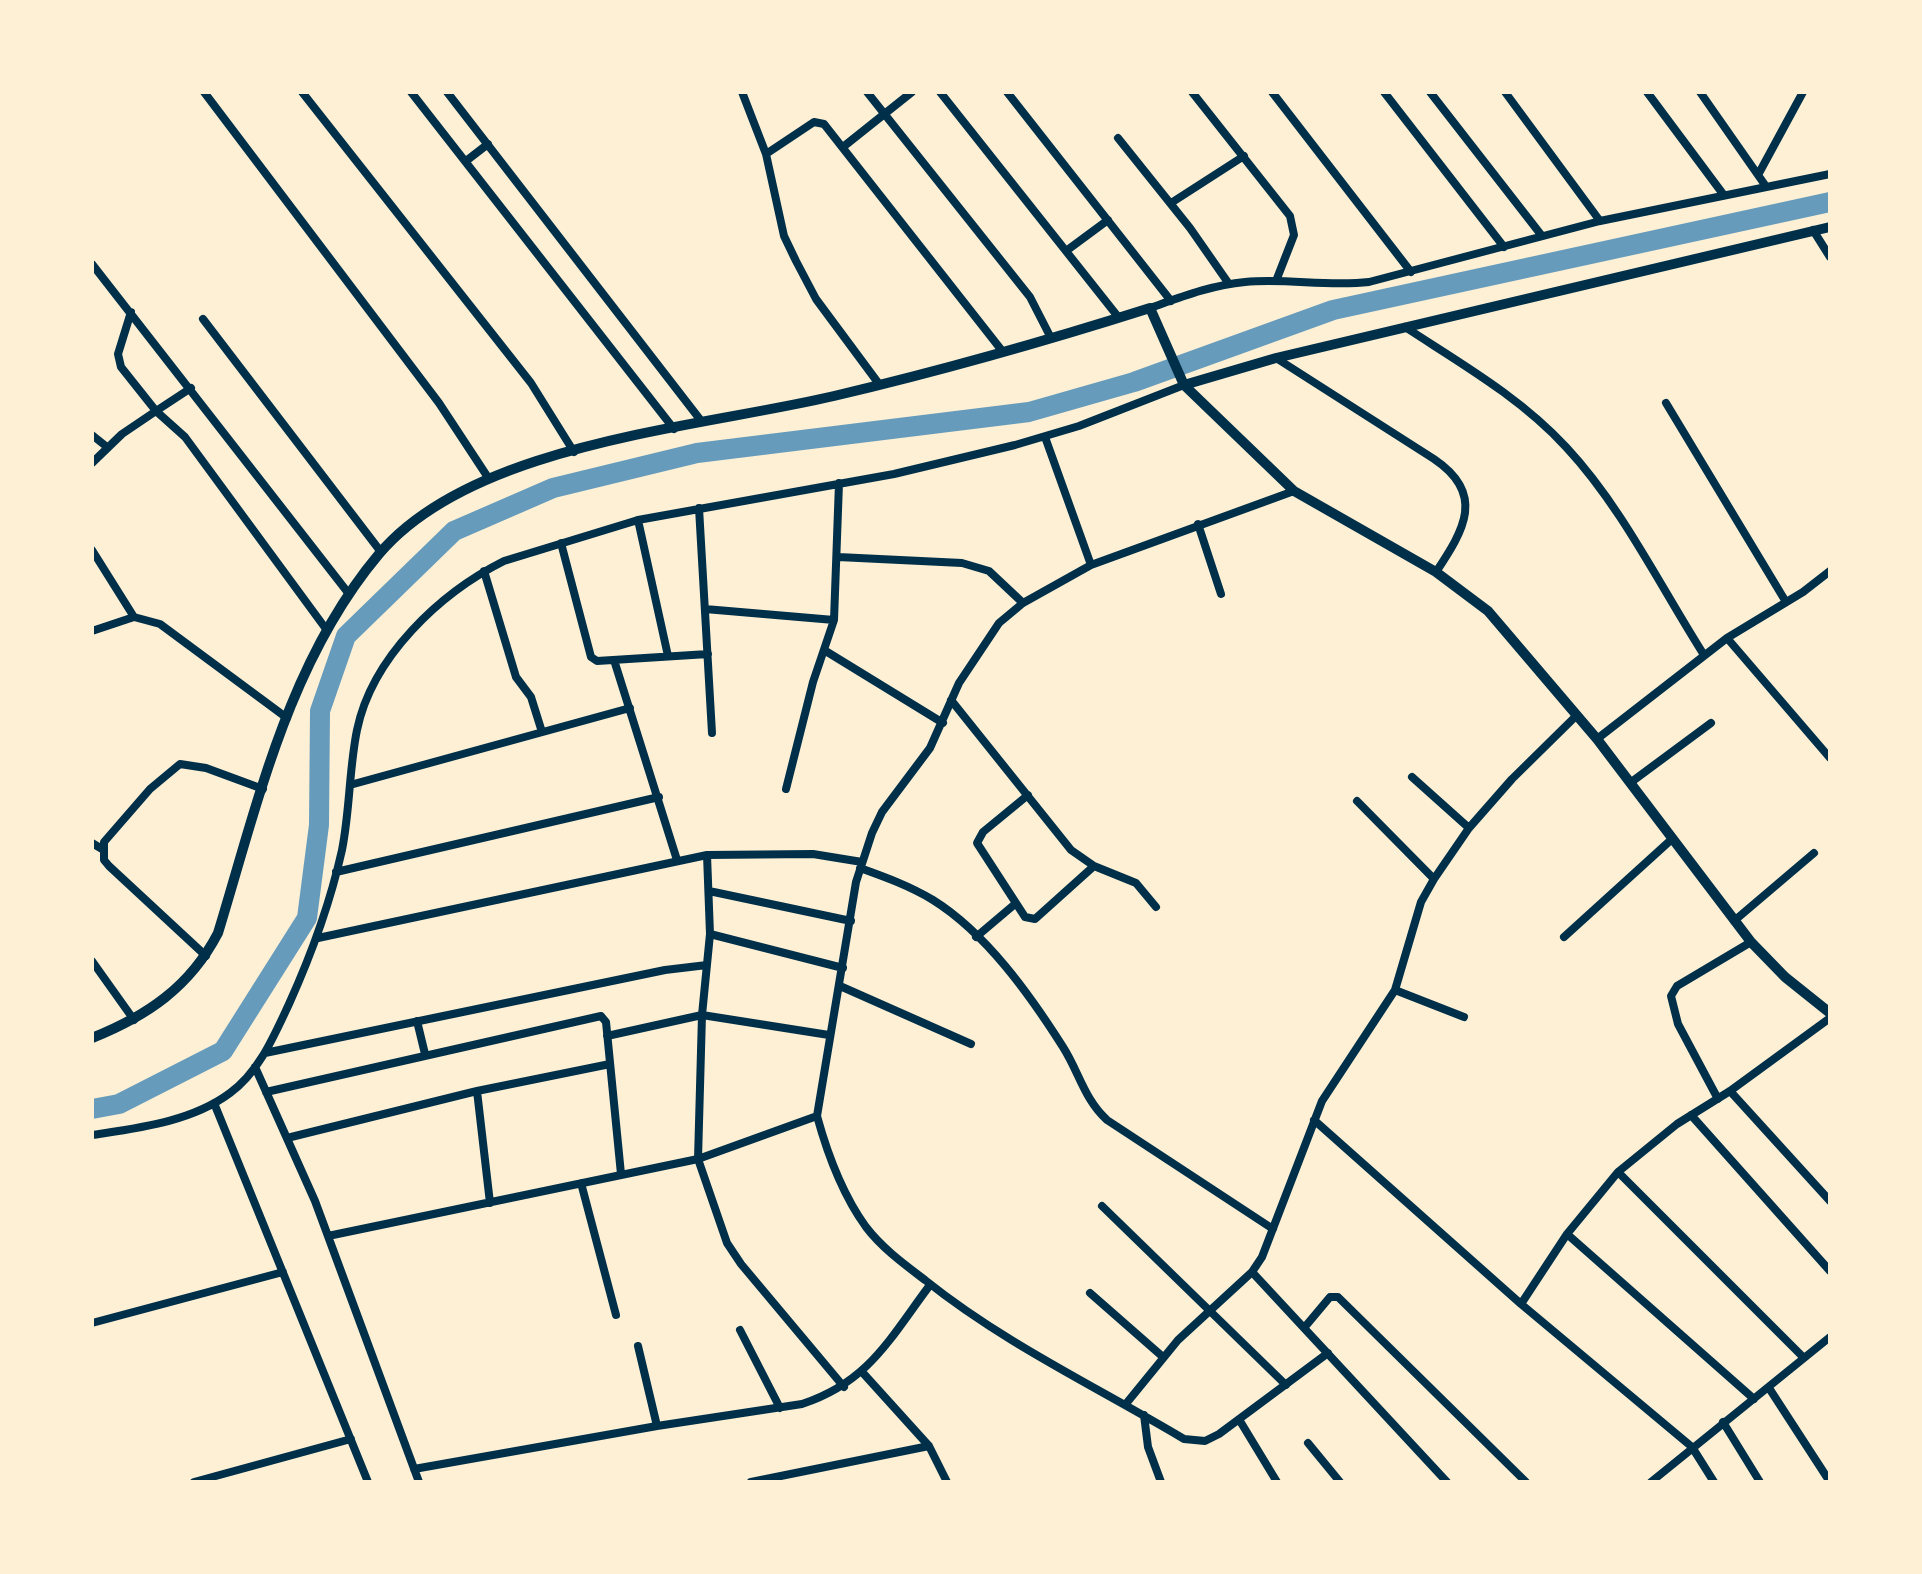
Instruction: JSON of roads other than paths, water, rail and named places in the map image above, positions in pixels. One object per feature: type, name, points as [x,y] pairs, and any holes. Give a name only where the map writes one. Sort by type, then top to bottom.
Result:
[{"type":"street","points":[[204,92],[439,403],[489,479]]},
{"type":"street","points":[[302,92],[531,383],[574,452]]},
{"type":"street","points":[[411,92],[468,160],[674,429]]},
{"type":"street","points":[[447,92],[485,146],[702,422]]},
{"type":"street","points":[[742,92],[766,154],[784,236],[816,299],[879,384]]},
{"type":"street","points":[[867,92],[1030,297],[1051,338]]},
{"type":"street","points":[[843,147],[912,92]]},
{"type":"street","points":[[940,92],[1119,318]]},
{"type":"street","points":[[1007,92],[1171,301]]},
{"type":"street","points":[[1192,92],[1279,198],[1294,226],[1276,281]]},
{"type":"street","points":[[1272,92],[1411,272]]},
{"type":"street","points":[[1384,92],[1504,247]]},
{"type":"street","points":[[1430,92],[1542,236]]},
{"type":"street","points":[[1505,92],[1600,221]]},
{"type":"street","points":[[1647,92],[1723,194]]},
{"type":"street","points":[[1700,92],[1765,185]]},
{"type":"street","points":[[1758,175],[1803,92]]},
{"type":"street","points":[[766,154],[820,121],[1003,352]]},
{"type":"street","points":[[1118,138],[1171,203],[1229,284]]},
{"type":"street","points":[[468,160],[485,146]]},
{"type":"street","points":[[1171,203],[1244,156]]},
{"type":"street","points":[[92,1038],[134,1020],[165,1000],[206,956],[218,933],[287,718],[326,629],[381,552],[450,497],[489,479],[574,452],[879,384],[1003,352],[1229,284],[1276,281],[1345,285],[1411,272],[1600,221],[1830,174]]},
{"type":"street","points":[[1066,251],[1108,220]]},
{"type":"street","points":[[92,1135],[141,1128],[214,1103],[229,1094],[265,1053],[318,938],[336,872],[358,725],[386,665],[425,618],[484,571],[638,520],[909,470],[1045,437],[1184,385],[1276,358],[1830,227]]},
{"type":"street","points":[[1813,230],[1830,257]]},
{"type":"street","points":[[92,264],[349,594]]},
{"type":"street","points":[[1150,308],[1184,385],[1294,491],[1436,572],[1488,611],[1597,739],[1751,942],[1785,977],[1830,1015],[1618,1172],[1567,1234],[1521,1304]]},
{"type":"street","points":[[131,312],[119,360],[156,411],[185,437],[326,629]]},
{"type":"street","points":[[203,319],[381,552]]},
{"type":"street","points":[[1405,327],[1520,404],[1566,446],[1604,494],[1704,655]]},
{"type":"street","points":[[1276,358],[1434,459],[1458,479],[1466,509],[1464,525],[1436,572]]},
{"type":"street","points":[[92,463],[107,447],[191,388]]},
{"type":"street","points":[[1666,403],[1786,602]]},
{"type":"street","points":[[92,435],[107,447]]},
{"type":"street","points":[[1045,437],[1091,565]]},
{"type":"street","points":[[786,789],[834,620],[839,483]]},
{"type":"street","points":[[1294,491],[1091,565],[1023,603],[990,634],[951,700],[930,748],[882,812],[861,865],[817,1116],[838,1179],[866,1226],[881,1244],[930,1285],[1027,1351],[1194,1443],[1205,1441],[1240,1421],[1328,1353]]},
{"type":"street","points":[[699,508],[712,733]]},
{"type":"street","points":[[638,520],[668,656]]},
{"type":"street","points":[[1198,524],[1221,594]]},
{"type":"street","points":[[561,543],[588,651],[597,661],[708,654]]},
{"type":"street","points":[[92,550],[134,617]]},
{"type":"street","points":[[838,557],[962,563],[989,571],[1023,603]]},
{"type":"street","points":[[484,571],[516,677],[531,697],[542,732]]},
{"type":"street","points":[[1597,739],[1727,638],[1830,571]]},
{"type":"street","points":[[705,609],[834,620]]},
{"type":"street","points":[[92,631],[134,617],[160,624],[287,718]]},
{"type":"street","points":[[1727,638],[1830,758]]},
{"type":"street","points":[[824,650],[943,723]]},
{"type":"street","points":[[614,660],[677,860]]},
{"type":"street","points":[[951,700],[1071,850],[1094,866],[1136,883],[1156,907]]},
{"type":"street","points":[[350,785],[630,708]]},
{"type":"street","points":[[1125,1405],[1163,1357],[1252,1272],[1273,1229],[1314,1120],[1395,990],[1421,902],[1434,879],[1469,828],[1520,770],[1577,715]]},
{"type":"street","points":[[1630,783],[1711,723]]},
{"type":"street","points":[[102,849],[109,835],[150,789],[180,764],[188,763],[263,789]]},
{"type":"street","points":[[1412,777],[1469,828]]},
{"type":"street","points":[[1028,795],[983,832],[977,843],[1025,917],[1035,919],[1094,866]]},
{"type":"street","points":[[336,872],[659,797]]},
{"type":"street","points":[[1357,801],[1434,879]]},
{"type":"street","points":[[1564,937],[1672,839]]},
{"type":"street","points":[[92,843],[102,849],[109,866],[206,956]]},
{"type":"street","points":[[1734,921],[1814,853]]},
{"type":"street","points":[[318,938],[707,855],[801,854],[861,865],[934,901],[976,937],[1044,1017],[1068,1054],[1094,1108],[1159,1157],[1273,1229]]},
{"type":"street","points":[[707,855],[710,934],[702,1015],[698,1159],[727,1243],[844,1387]]},
{"type":"street","points":[[709,891],[851,921]]},
{"type":"street","points":[[976,937],[1015,904]]},
{"type":"street","points":[[710,934],[843,968]]},
{"type":"street","points":[[1718,1099],[1678,1024],[1671,996],[1677,986],[1751,942]]},
{"type":"street","points":[[92,961],[134,1020]]},
{"type":"street","points":[[265,1053],[665,970],[707,965]]},
{"type":"street","points":[[840,986],[971,1044]]},
{"type":"street","points":[[1395,990],[1464,1017]]},
{"type":"street","points":[[607,1036],[702,1015],[829,1035]]},
{"type":"street","points":[[266,1092],[594,1017],[604,1019],[621,1174]]},
{"type":"street","points":[[417,1021],[425,1054]]},
{"type":"street","points":[[287,1138],[477,1091],[610,1064]]},
{"type":"street","points":[[255,1067],[328,1236],[419,1482]]},
{"type":"street","points":[[477,1091],[490,1203]]},
{"type":"street","points":[[1730,1091],[1830,1201]]},
{"type":"street","points":[[214,1103],[368,1482]]},
{"type":"street","points":[[1691,1115],[1830,1271]]},
{"type":"street","points":[[328,1236],[698,1159],[817,1116]]},
{"type":"street","points":[[1314,1120],[1521,1304],[1692,1447],[1714,1482]]},
{"type":"street","points":[[1618,1172],[1804,1358]]},
{"type":"street","points":[[581,1183],[616,1315]]},
{"type":"street","points":[[1102,1206],[1286,1385]]},
{"type":"street","points":[[1567,1234],[1754,1399]]},
{"type":"street","points":[[92,1323],[283,1272]]},
{"type":"street","points":[[1252,1272],[1447,1482]]},
{"type":"street","points":[[414,1469],[813,1401],[844,1387],[863,1373],[930,1285]]},
{"type":"street","points":[[1090,1293],[1163,1357]]},
{"type":"street","points":[[1304,1328],[1330,1297],[1338,1297],[1526,1482]]},
{"type":"street","points":[[740,1330],[780,1408]]},
{"type":"street","points":[[1651,1482],[1830,1337]]},
{"type":"street","points":[[638,1346],[657,1426]]},
{"type":"street","points":[[863,1373],[929,1446],[947,1482]]},
{"type":"street","points":[[1769,1388],[1830,1482]]},
{"type":"street","points":[[1144,1415],[1148,1447],[1161,1482]]},
{"type":"street","points":[[1240,1421],[1277,1482]]},
{"type":"street","points":[[1723,1422],[1760,1482]]},
{"type":"street","points":[[194,1482],[351,1439]]},
{"type":"street","points":[[1308,1443],[1340,1482]]},
{"type":"street","points":[[751,1482],[929,1446]]},
{"type":"waterway","points":[[92,1109],[119,1104],[223,1051],[307,918],[319,825],[320,711],[346,636],[454,531],[553,488],[697,453],[1029,412],[1134,382],[1333,310],[1830,202]]}]
